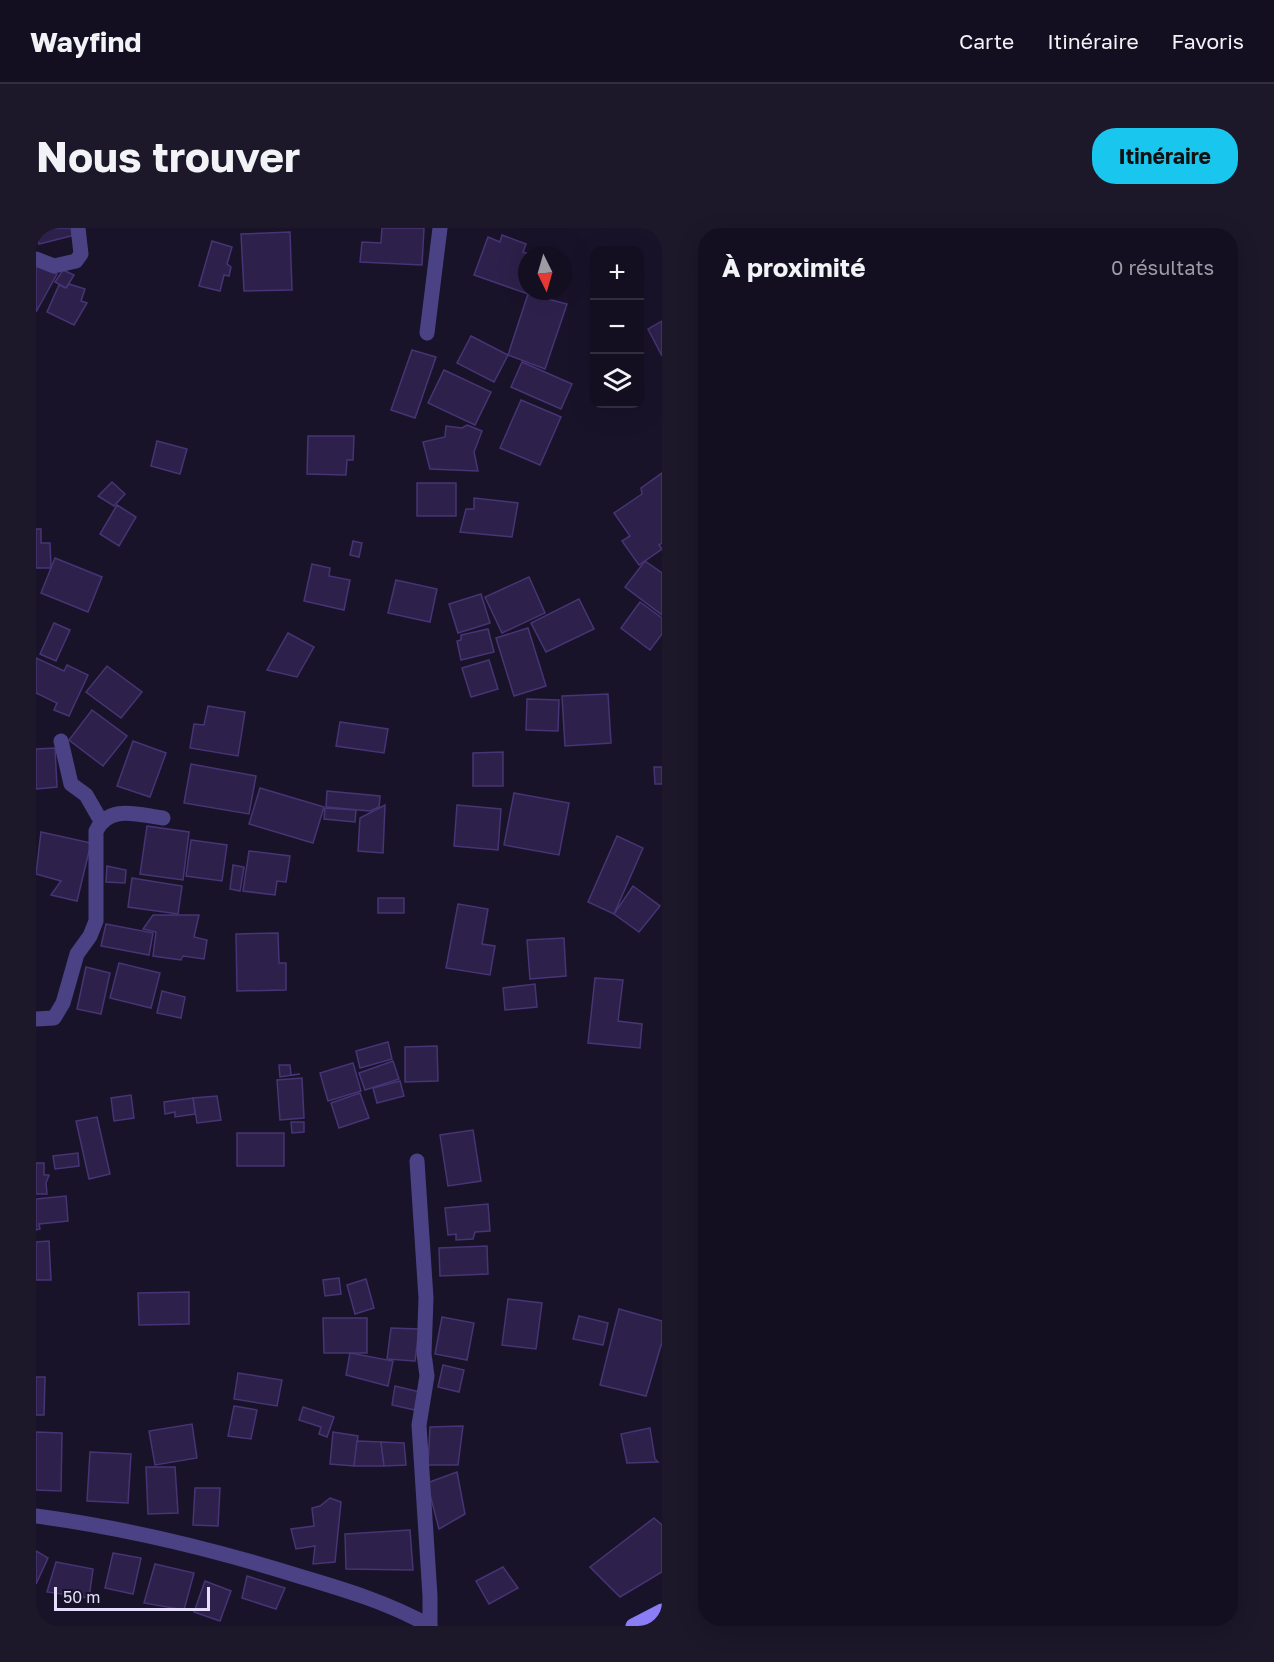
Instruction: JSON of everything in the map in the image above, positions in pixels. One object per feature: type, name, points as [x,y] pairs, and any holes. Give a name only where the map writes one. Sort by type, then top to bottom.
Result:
[{"type":"street","points":[[36,259],[54,266],[76,261],[81,254],[78,228]]},
{"type":"street","points":[[428,333],[440,228]]},
{"type":"street","points":[[62,741],[71,784],[86,795],[101,821]]},
{"type":"street","points":[[36,1019],[54,1018],[63,1003],[77,954],[90,936],[96,921],[96,831],[101,821],[109,815],[121,814],[163,818]]},
{"type":"street","points":[[36,1516],[190,1545],[259,1563],[378,1600],[430,1626],[430,1584],[419,1425],[427,1376],[424,1354],[426,1298],[417,1161]]},
{"type":"street","points":[[633,1626],[662,1611]]},
{"type":"building","points":[[36,228],[73,228],[75,235],[39,244]]},
{"type":"building","points":[[382,228],[424,228],[422,265],[360,262],[362,242],[381,243]]},
{"type":"building","points":[[290,232],[292,290],[244,291],[241,234]]},
{"type":"building","points":[[502,235],[526,244],[518,246],[518,290],[474,275],[488,237],[500,242]]},
{"type":"building","points":[[212,241],[232,247],[227,264],[231,267],[229,276],[224,275],[220,291],[199,286]]},
{"type":"building","points":[[36,263],[57,274],[36,312]]},
{"type":"building","points":[[63,270],[74,275],[66,288],[55,282]]},
{"type":"building","points":[[69,284],[85,289],[81,301],[87,303],[74,325],[47,312],[59,285],[66,288]]},
{"type":"building","points":[[526,300],[551,300],[567,304],[545,369],[508,355]]},
{"type":"building","points":[[662,321],[662,356],[648,329]]},
{"type":"building","points":[[471,336],[508,355],[494,382],[457,363]]},
{"type":"building","points":[[412,350],[436,357],[415,418],[391,410]]},
{"type":"building","points":[[522,362],[572,384],[561,409],[511,387]]},
{"type":"building","points":[[444,370],[491,392],[475,425],[428,403]]},
{"type":"building","points":[[521,400],[561,417],[540,465],[500,448]]},
{"type":"building","points":[[467,425],[482,431],[474,452],[478,471],[430,469],[423,442],[445,437],[446,426],[462,428]]},
{"type":"building","points":[[308,436],[354,436],[353,460],[347,460],[346,475],[307,474]]},
{"type":"building","points":[[157,441],[187,449],[180,474],[151,466]]},
{"type":"building","points":[[662,473],[662,543],[659,545],[662,549],[639,565],[622,541],[630,536],[614,513],[642,494],[641,488]]},
{"type":"building","points":[[112,482],[125,494],[114,506],[98,496]]},
{"type":"building","points":[[417,483],[456,483],[456,516],[417,516]]},
{"type":"building","points":[[474,498],[518,503],[512,537],[460,532],[466,509],[474,509]]},
{"type":"building","points":[[117,505],[136,517],[119,546],[100,534]]},
{"type":"building","points":[[36,529],[41,529],[41,543],[50,543],[51,568],[36,568]]},
{"type":"building","points":[[353,541],[362,543],[359,557],[350,555]]},
{"type":"building","points":[[55,558],[102,577],[88,612],[41,593]]},
{"type":"building","points":[[645,561],[662,573],[662,615],[625,587]]},
{"type":"building","points":[[312,564],[330,568],[329,576],[350,580],[344,610],[304,601]]},
{"type":"building","points":[[529,577],[545,613],[502,633],[485,597]]},
{"type":"building","points":[[396,580],[437,589],[430,622],[388,613]]},
{"type":"building","points":[[481,594],[490,623],[458,633],[449,604]]},
{"type":"building","points":[[579,599],[594,629],[546,652],[531,623]]},
{"type":"building","points":[[640,602],[662,618],[662,634],[650,650],[621,628]]},
{"type":"building","points":[[54,623],[70,630],[56,661],[40,654]]},
{"type":"building","points":[[528,628],[546,686],[514,696],[496,638]]},
{"type":"building","points":[[488,629],[494,652],[461,660],[457,641],[461,640],[461,635]]},
{"type":"building","points":[[288,633],[314,647],[297,677],[267,670]]},
{"type":"building","points":[[36,658],[64,671],[67,665],[88,675],[69,716],[54,710],[57,703],[36,693]]},
{"type":"building","points":[[489,660],[498,689],[471,697],[462,668]]},
{"type":"building","points":[[107,666],[142,692],[121,718],[86,692]]},
{"type":"building","points":[[608,694],[611,743],[565,746],[562,696]]},
{"type":"building","points":[[527,699],[559,700],[558,731],[526,730]]},
{"type":"building","points":[[208,706],[245,712],[238,756],[190,748],[194,724],[204,725]]},
{"type":"building","points":[[92,710],[127,736],[103,766],[69,740]]},
{"type":"building","points":[[340,722],[388,729],[384,753],[336,746]]},
{"type":"building","points":[[133,741],[166,753],[150,797],[117,786]]},
{"type":"building","points":[[55,748],[57,787],[36,789],[36,749]]},
{"type":"building","points":[[503,752],[503,786],[473,786],[473,753]]},
{"type":"building","points":[[191,764],[256,776],[249,814],[184,803]]},
{"type":"building","points":[[654,767],[662,767],[662,784],[655,784]]},
{"type":"building","points":[[260,788],[324,807],[313,843],[249,824]]},
{"type":"building","points":[[327,791],[380,796],[379,807],[370,811],[326,807]]},
{"type":"building","points":[[514,793],[569,803],[559,855],[504,845]]},
{"type":"building","points":[[385,805],[383,853],[358,851],[360,818]]},
{"type":"building","points":[[457,805],[501,809],[498,850],[454,846]]},
{"type":"building","points":[[325,808],[356,810],[355,822],[324,819]]},
{"type":"building","points":[[147,826],[189,832],[183,880],[140,874]]},
{"type":"building","points":[[41,832],[91,843],[77,901],[51,895],[61,881],[36,874]]},
{"type":"building","points":[[617,836],[643,848],[614,914],[588,902]]},
{"type":"building","points":[[191,840],[227,845],[222,881],[186,876]]},
{"type":"building","points":[[249,851],[290,856],[286,882],[277,881],[275,895],[243,891]]},
{"type":"building","points":[[233,865],[244,867],[240,891],[230,889]]},
{"type":"building","points":[[107,866],[126,870],[125,883],[106,882]]},
{"type":"building","points":[[132,878],[182,886],[178,914],[128,907]]},
{"type":"building","points":[[633,886],[660,906],[639,932],[614,914]]},
{"type":"building","points":[[378,898],[404,898],[404,913],[378,913]]},
{"type":"building","points":[[458,904],[488,909],[482,944],[495,946],[490,975],[446,968]]},
{"type":"building","points":[[153,915],[199,915],[194,937],[207,940],[204,959],[183,956],[181,960],[153,956],[156,932],[143,929]]},
{"type":"building","points":[[106,924],[153,933],[149,955],[101,946]]},
{"type":"building","points":[[278,933],[279,963],[286,963],[286,990],[237,991],[236,934]]},
{"type":"building","points":[[564,938],[566,976],[530,979],[527,940]]},
{"type":"building","points":[[119,963],[160,973],[151,1008],[110,998]]},
{"type":"building","points":[[86,967],[110,973],[101,1014],[77,1009]]},
{"type":"building","points":[[595,978],[623,980],[618,1021],[642,1024],[640,1048],[588,1043]]},
{"type":"building","points":[[535,984],[537,1007],[505,1010],[503,988]]},
{"type":"building","points":[[162,991],[185,997],[181,1018],[157,1013]]},
{"type":"building","points":[[388,1042],[392,1059],[360,1068],[356,1051]]},
{"type":"building","points":[[437,1046],[438,1081],[405,1082],[405,1047]]},
{"type":"building","points":[[393,1061],[399,1079],[365,1090],[359,1073]]},
{"type":"building","points":[[353,1063],[361,1091],[328,1101],[320,1073]]},
{"type":"building","points":[[279,1065],[290,1065],[291,1075],[300,1074],[280,1077]]},
{"type":"building","points":[[302,1078],[304,1118],[280,1120],[277,1080]]},
{"type":"building","points":[[400,1081],[404,1096],[377,1103],[373,1088]]},
{"type":"building","points":[[360,1093],[369,1118],[339,1128],[331,1103]]},
{"type":"building","points":[[131,1095],[134,1118],[114,1121],[111,1098]]},
{"type":"building","points":[[217,1096],[221,1120],[197,1123],[193,1098]]},
{"type":"building","points":[[193,1098],[195,1114],[175,1117],[175,1112],[165,1114],[164,1102]]},
{"type":"building","points":[[97,1117],[110,1174],[89,1179],[76,1121]]},
{"type":"building","points":[[291,1122],[304,1122],[304,1132],[292,1133]]},
{"type":"building","points":[[473,1130],[481,1181],[448,1186],[440,1135]]},
{"type":"building","points":[[237,1133],[284,1133],[284,1166],[237,1166]]},
{"type":"building","points":[[78,1153],[79,1166],[55,1169],[53,1156]]},
{"type":"building","points":[[36,1163],[44,1163],[44,1175],[49,1175],[46,1183],[47,1194],[36,1194]]},
{"type":"building","points":[[66,1196],[68,1221],[39,1224],[40,1229],[36,1230],[36,1199]]},
{"type":"building","points":[[488,1204],[490,1231],[475,1232],[473,1239],[456,1240],[456,1234],[448,1235],[445,1208]]},
{"type":"building","points":[[49,1241],[51,1280],[36,1280],[36,1242]]},
{"type":"building","points":[[487,1246],[488,1274],[440,1276],[439,1248]]},
{"type":"building","points":[[339,1278],[341,1294],[325,1296],[323,1280]]},
{"type":"building","points":[[366,1279],[374,1308],[355,1314],[347,1285]]},
{"type":"building","points":[[189,1292],[189,1324],[139,1325],[138,1293]]},
{"type":"building","points":[[508,1299],[542,1303],[536,1349],[502,1345]]},
{"type":"building","points":[[619,1309],[662,1321],[662,1342],[646,1396],[600,1385]]},
{"type":"building","points":[[579,1316],[608,1323],[603,1345],[573,1339]]},
{"type":"building","points":[[442,1317],[474,1323],[467,1360],[435,1354]]},
{"type":"building","points":[[323,1318],[367,1318],[367,1353],[324,1353]]},
{"type":"building","points":[[391,1328],[419,1329],[415,1361],[387,1359]]},
{"type":"building","points":[[350,1353],[393,1361],[388,1386],[346,1375]]},
{"type":"building","points":[[443,1365],[464,1370],[459,1392],[438,1387]]},
{"type":"building","points":[[238,1373],[282,1380],[277,1406],[234,1399]]},
{"type":"building","points":[[36,1377],[45,1377],[44,1415],[36,1415]]},
{"type":"building","points":[[395,1386],[420,1392],[415,1410],[392,1405]]},
{"type":"building","points":[[234,1406],[257,1410],[251,1439],[228,1436]]},
{"type":"building","points":[[303,1407],[334,1417],[327,1437],[319,1434],[321,1427],[299,1420]]},
{"type":"building","points":[[192,1424],[197,1458],[155,1465],[149,1431]]},
{"type":"building","points":[[463,1426],[458,1465],[428,1465],[430,1427]]},
{"type":"building","points":[[650,1428],[655,1459],[658,1462],[627,1463],[621,1434]]},
{"type":"building","points":[[36,1432],[62,1433],[61,1491],[36,1490]]},
{"type":"building","points":[[333,1432],[358,1436],[354,1466],[330,1464]]},
{"type":"building","points":[[357,1441],[381,1442],[384,1466],[354,1466]]},
{"type":"building","points":[[381,1442],[404,1443],[406,1465],[384,1466]]},
{"type":"building","points":[[90,1452],[131,1454],[128,1503],[87,1501]]},
{"type":"building","points":[[146,1467],[175,1467],[178,1513],[148,1514]]},
{"type":"building","points":[[457,1472],[465,1514],[439,1529],[427,1483]]},
{"type":"building","points":[[195,1488],[220,1488],[218,1526],[193,1525]]},
{"type":"building","points":[[330,1498],[341,1502],[335,1562],[313,1564],[315,1546],[296,1549],[291,1529],[314,1526],[312,1508],[320,1506]]},
{"type":"building","points":[[654,1518],[662,1525],[662,1572],[620,1597],[590,1567]]},
{"type":"building","points":[[410,1530],[413,1570],[346,1569],[345,1534]]},
{"type":"building","points":[[36,1551],[48,1558],[36,1584]]},
{"type":"building","points":[[113,1553],[141,1558],[133,1594],[105,1588]]},
{"type":"building","points":[[56,1562],[93,1569],[89,1598],[47,1592]]},
{"type":"building","points":[[155,1564],[194,1573],[184,1610],[144,1603]]},
{"type":"building","points":[[503,1567],[518,1588],[489,1604],[476,1581]]},
{"type":"building","points":[[247,1576],[285,1588],[276,1609],[242,1598]]},
{"type":"building","points":[[205,1581],[231,1591],[220,1621],[194,1612]]}]
